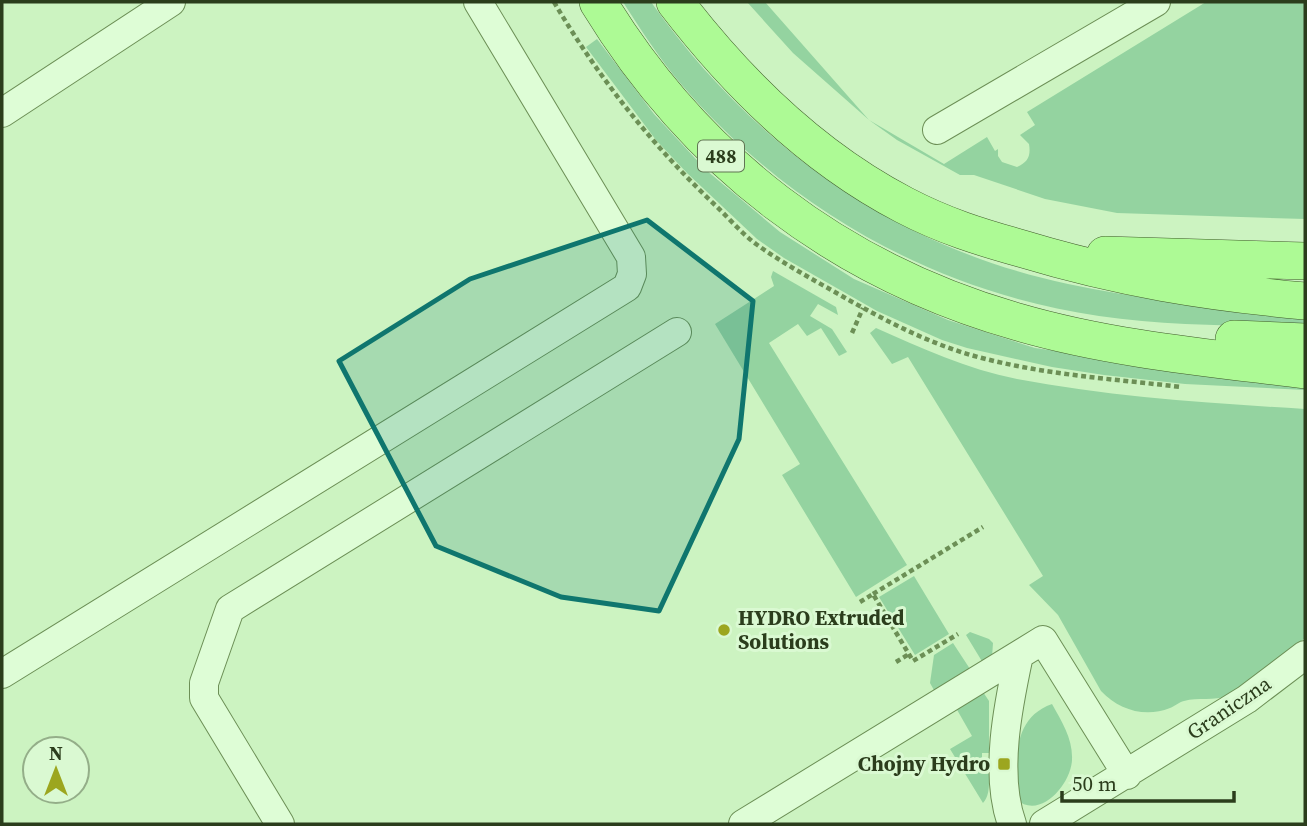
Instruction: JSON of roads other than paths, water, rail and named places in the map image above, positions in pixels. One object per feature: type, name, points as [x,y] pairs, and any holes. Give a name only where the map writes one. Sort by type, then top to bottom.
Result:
[{"type":"main road","name":"488","points":[[598,2],[669,101],[729,164],[794,216],[881,270],[924,290],[1020,323],[1100,340],[1214,359],[1305,370]]},
{"type":"main road","points":[[675,2],[724,62],[788,125],[832,159],[903,205],[961,232],[1075,265],[1168,285],[1305,301]]},
{"type":"main road","points":[[993,240],[1063,252],[1101,255],[1305,261]]},
{"type":"main road","points":[[1100,340],[1160,335],[1305,342]]},
{"type":"street","points":[[2,113],[171,2]]},
{"type":"street","points":[[2,674],[627,287],[632,274],[631,257],[478,2]]},
{"type":"street","points":[[937,130],[1156,2]]},
{"type":"street","points":[[279,824],[204,698],[204,683],[230,609],[677,332]]},
{"type":"street","points":[[743,824],[1043,640],[1126,775]]},
{"type":"street","points":[[1012,824],[1004,797],[1004,764],[1012,690],[1019,655]]},
{"type":"street","name":"Graniczna","points":[[1044,824],[1247,699],[1305,655]]},
{"type":"place","name":"HYDRO Extruded Solutions","points":[[724,630]]},
{"type":"place","name":"Chojny Hydro","points":[[1004,764]]}]
